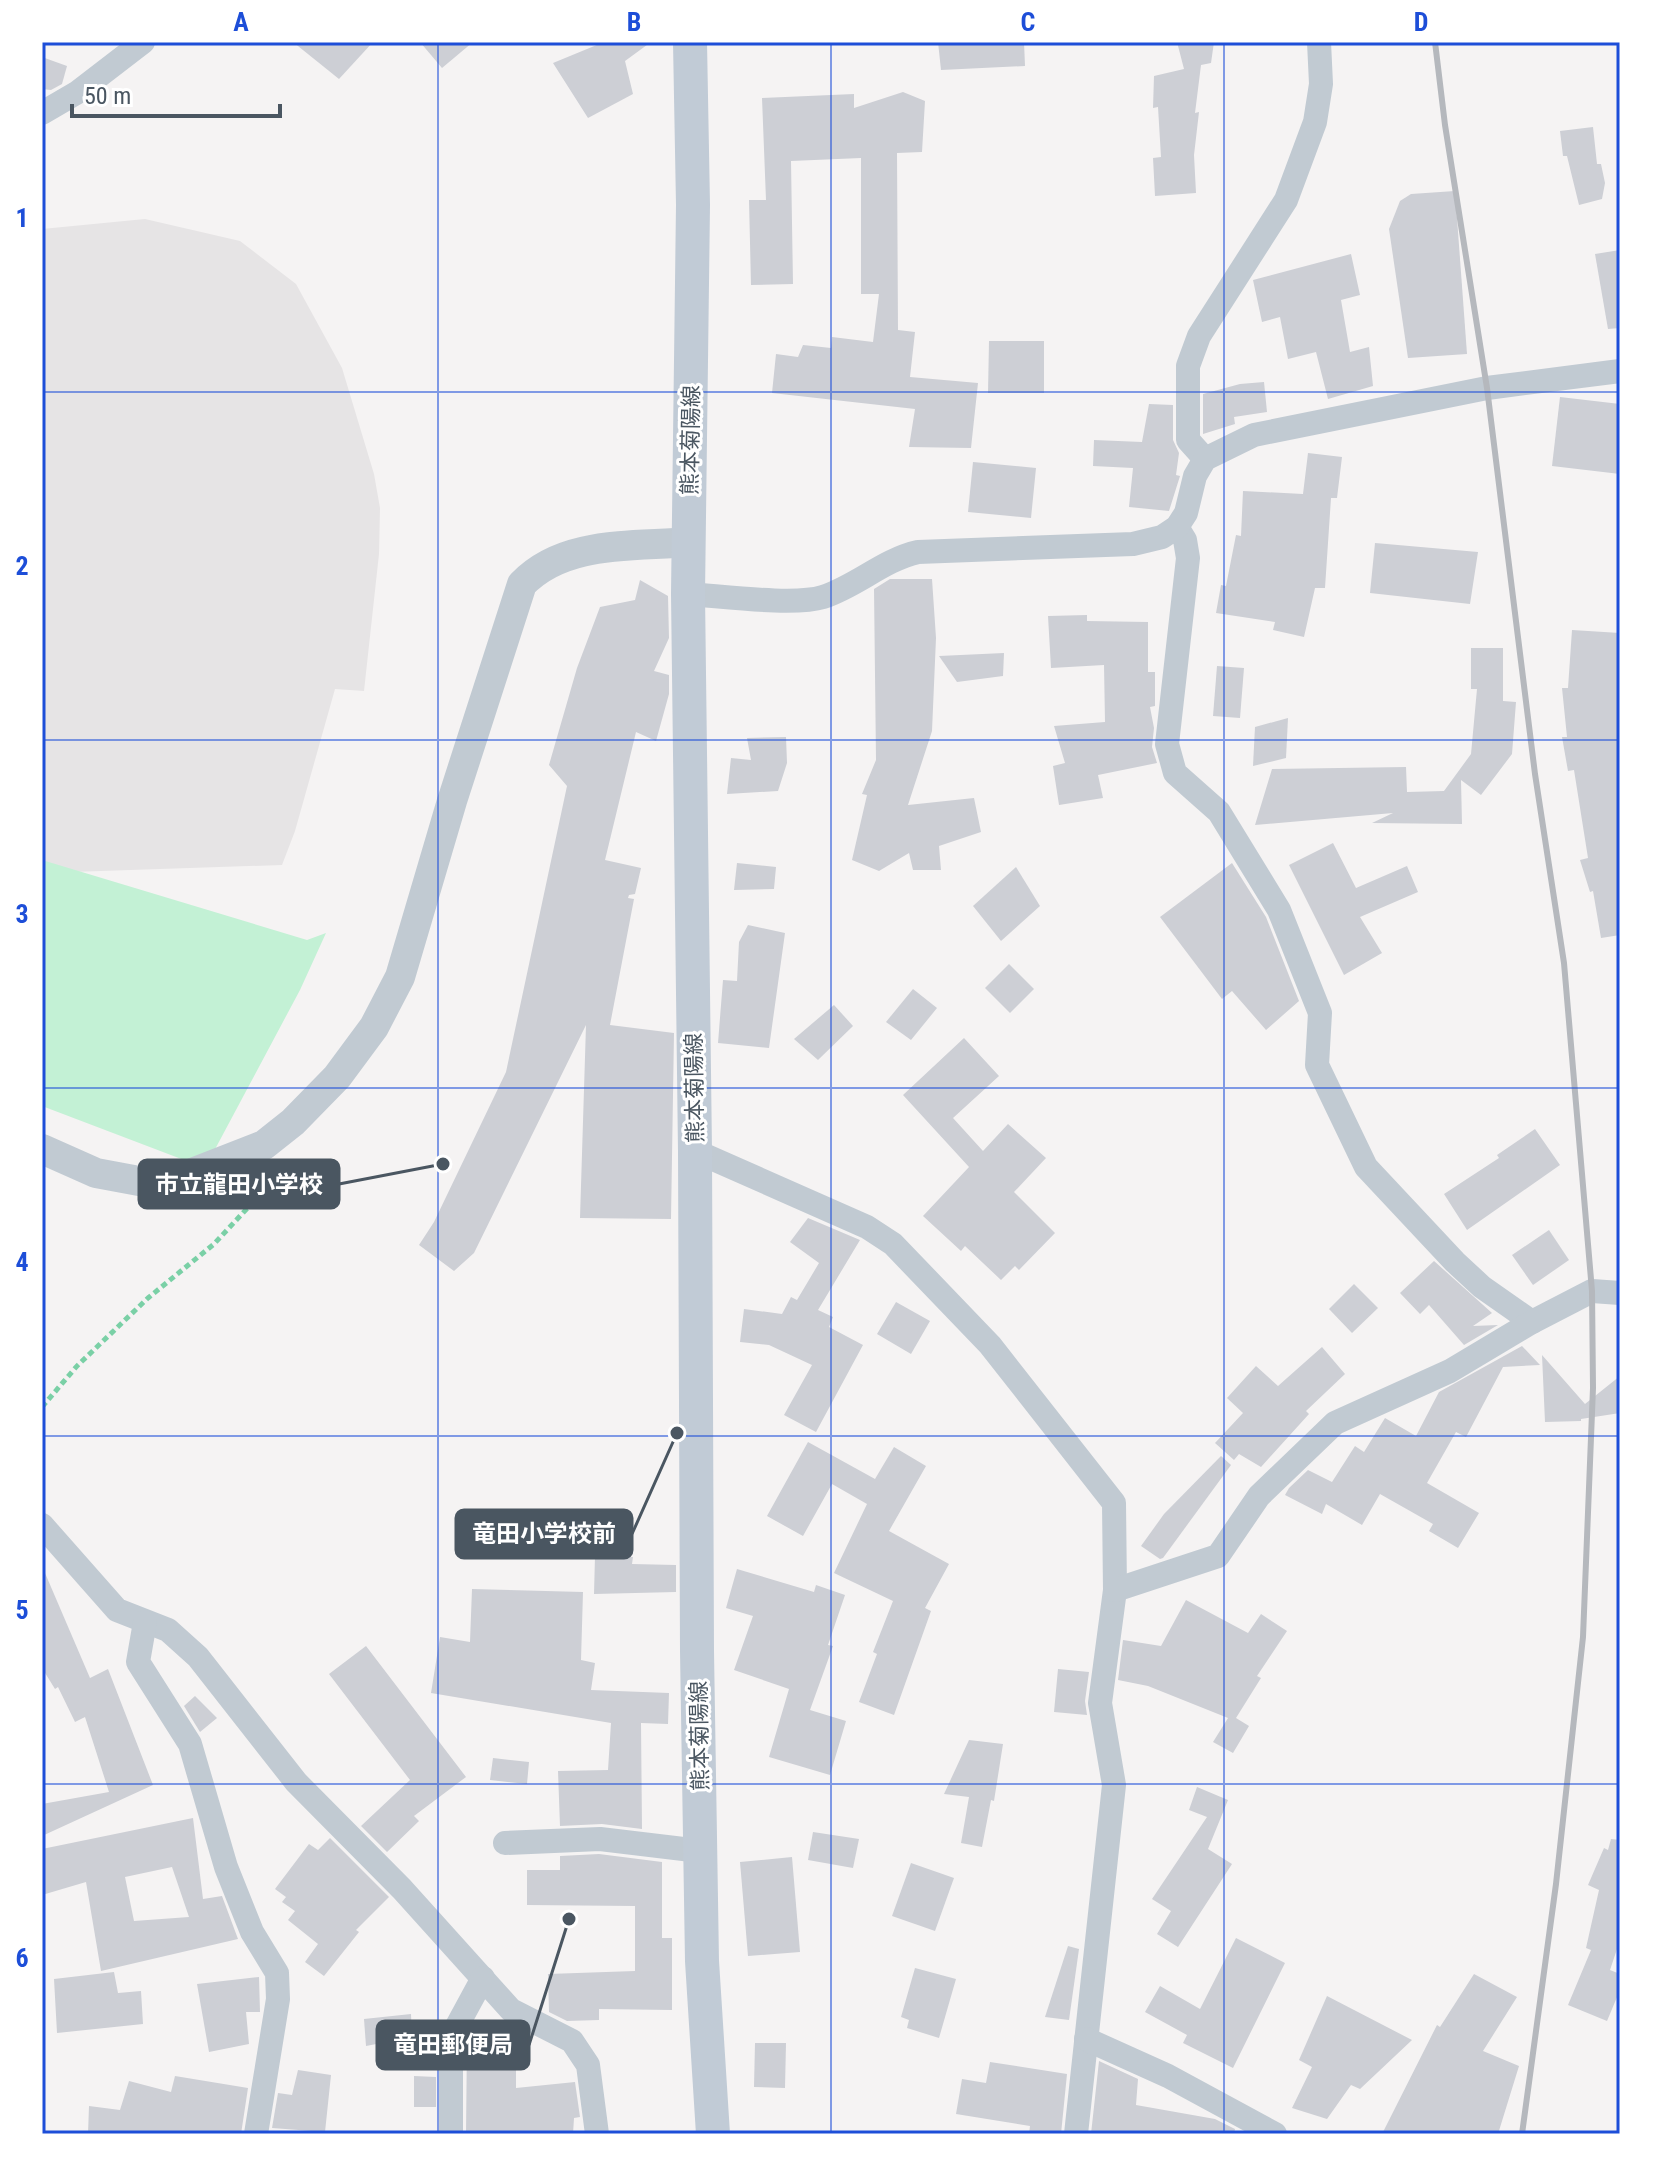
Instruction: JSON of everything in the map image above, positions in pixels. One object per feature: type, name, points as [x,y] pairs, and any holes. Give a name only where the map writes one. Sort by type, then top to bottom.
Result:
[{"type":"main road","name":"熊本菊陽線","points":[[690,42],[693,205],[688,594],[700,1851],[702,1961],[713,2134]]},
{"type":"street","points":[[42,113],[78,92],[143,42]]},
{"type":"street","points":[[1205,459],[1188,440],[1188,366],[1199,336],[1286,200],[1315,122],[1321,84],[1319,42]]},
{"type":"street","points":[[688,594],[805,600],[844,589],[891,561],[918,552],[1133,544],[1162,537],[1177,527],[1186,513],[1195,476],[1205,459],[1254,435],[1487,388],[1620,371]]},
{"type":"street","points":[[1177,527],[1185,540],[1188,558],[1167,744],[1175,773],[1219,812],[1279,910],[1320,1013],[1317,1065],[1366,1167],[1455,1262],[1482,1287],[1532,1322]]},
{"type":"street","points":[[42,1149],[96,1173],[139,1181],[182,1177],[264,1145],[293,1122],[337,1077],[374,1027],[400,977],[452,801],[522,584],[550,561],[576,552],[689,542]]},
{"type":"street","points":[[695,1151],[867,1227],[893,1244],[990,1345],[1114,1503],[1115,1590],[1100,1703],[1114,1785],[1076,2134]]},
{"type":"street","points":[[1115,1590],[1218,1556],[1259,1496],[1335,1423],[1450,1371],[1532,1322],[1592,1291],[1620,1293]]},
{"type":"street","points":[[42,1525],[117,1610],[168,1630],[198,1657],[296,1782],[402,1889],[511,2010],[572,2041],[588,2065],[597,2134]]},
{"type":"street","points":[[145,1622],[138,1662],[190,1744],[226,1867],[252,1932],[277,1973],[278,1999],[256,2134]]},
{"type":"street","points":[[505,1843],[600,1839],[700,1851]]},
{"type":"street","points":[[451,2134],[451,2037],[483,1978]]},
{"type":"street","points":[[1086,2039],[1168,2076],[1275,2134]]},
{"type":"path","points":[[42,1407],[87,1356],[148,1298],[214,1244],[254,1201],[267,1166],[264,1145]]},
{"type":"shaded area","points":[[145,219],[240,241],[296,284],[342,368],[374,474],[380,508],[379,554],[364,691],[335,689],[295,831],[282,865],[42,873],[42,229]]},
{"type":"green space","points":[[42,860],[307,940],[326,933],[300,990],[205,1168],[42,1106]]},
{"type":"building","points":[[293,42],[373,42],[339,79]]},
{"type":"building","points":[[420,42],[473,42],[442,68]]},
{"type":"building","points":[[604,42],[651,42],[625,61],[633,94],[588,118],[553,63]]},
{"type":"building","points":[[938,42],[1024,42],[1025,66],[941,70]]},
{"type":"building","points":[[1177,42],[1214,42],[1211,63],[1201,65],[1195,113],[1199,112],[1194,155],[1196,193],[1155,196],[1153,158],[1161,157],[1158,107],[1153,108],[1154,76],[1184,69]]},
{"type":"building","points":[[42,57],[67,66],[62,84],[51,90],[42,89]]},
{"type":"building","points":[[903,92],[925,101],[922,152],[897,153],[898,330],[915,332],[910,377],[978,383],[971,448],[909,447],[915,409],[772,393],[776,354],[798,357],[803,345],[831,348],[832,337],[873,342],[879,294],[861,294],[861,158],[791,161],[793,284],[751,285],[749,200],[766,200],[762,98],[854,94],[854,108]]},
{"type":"building","points":[[1593,127],[1597,164],[1601,164],[1605,183],[1602,199],[1579,205],[1567,156],[1563,156],[1560,131]]},
{"type":"building","points":[[1455,191],[1467,354],[1408,358],[1389,229],[1400,201],[1411,194]]},
{"type":"building","points":[[1620,250],[1620,328],[1608,329],[1595,254]]},
{"type":"building","points":[[1351,254],[1360,295],[1341,300],[1350,352],[1369,347],[1373,386],[1328,399],[1316,352],[1288,359],[1280,317],[1262,322],[1253,280]]},
{"type":"building","points":[[989,341],[1044,341],[1044,393],[988,393]]},
{"type":"building","points":[[1264,382],[1267,412],[1234,417],[1235,424],[1203,434],[1203,394],[1240,384]]},
{"type":"building","points":[[1560,397],[1620,404],[1620,474],[1552,466]]},
{"type":"building","points":[[1149,404],[1173,405],[1173,440],[1179,453],[1176,475],[1180,476],[1169,511],[1129,507],[1133,468],[1093,466],[1094,440],[1142,442]]},
{"type":"building","points":[[1308,453],[1342,457],[1337,498],[1331,498],[1325,588],[1315,588],[1304,637],[1273,630],[1275,622],[1216,613],[1221,585],[1226,586],[1236,535],[1241,536],[1243,491],[1303,494]]},
{"type":"building","points":[[973,462],[1036,468],[1031,518],[968,512]]},
{"type":"building","points":[[1375,543],[1478,552],[1470,604],[1370,593]]},
{"type":"building","points":[[890,579],[932,579],[936,638],[932,731],[908,805],[974,798],[981,832],[939,846],[941,870],[913,870],[909,853],[879,871],[852,860],[867,795],[862,794],[876,760],[874,589]]},
{"type":"building","points":[[640,580],[668,596],[669,638],[654,671],[669,675],[669,694],[656,741],[636,732],[605,860],[641,868],[635,894],[628,898],[634,899],[610,1025],[674,1033],[671,1219],[580,1218],[586,1025],[474,1253],[454,1271],[419,1245],[434,1222],[506,1072],[567,786],[549,765],[577,668],[600,607],[635,600]]},
{"type":"building","points":[[1087,615],[1087,621],[1148,622],[1148,672],[1155,672],[1155,706],[1150,707],[1154,728],[1152,747],[1157,763],[1098,775],[1103,798],[1059,805],[1053,766],[1065,763],[1054,726],[1105,722],[1104,665],[1051,668],[1048,616]]},
{"type":"building","points":[[1572,630],[1620,633],[1620,935],[1601,938],[1593,891],[1590,892],[1580,860],[1588,858],[1574,770],[1568,771],[1562,737],[1567,737],[1562,688],[1568,688]]},
{"type":"building","points":[[1471,648],[1503,648],[1503,701],[1516,702],[1512,754],[1481,795],[1461,780],[1462,824],[1372,823],[1393,813],[1255,825],[1272,769],[1406,767],[1407,792],[1444,791],[1471,754],[1477,689],[1471,689]]},
{"type":"building","points":[[1004,653],[1003,676],[957,682],[939,656]]},
{"type":"building","points":[[1217,666],[1244,668],[1240,718],[1213,716]]},
{"type":"building","points":[[1288,718],[1286,758],[1253,766],[1255,727]]},
{"type":"building","points":[[786,737],[787,763],[778,791],[727,794],[731,758],[751,760],[747,738]]},
{"type":"building","points":[[1333,843],[1356,888],[1407,866],[1418,892],[1360,917],[1382,953],[1344,975],[1289,865]]},
{"type":"building","points":[[737,863],[776,867],[774,889],[734,890]]},
{"type":"building","points":[[1232,863],[1266,917],[1299,1001],[1266,1030],[1232,991],[1222,999],[1160,917]]},
{"type":"building","points":[[1016,867],[1040,906],[1001,941],[973,906]]},
{"type":"building","points":[[748,925],[785,933],[769,1048],[718,1043],[723,980],[737,981],[739,942]]},
{"type":"building","points":[[1009,964],[1034,989],[1010,1013],[985,988]]},
{"type":"building","points":[[913,989],[937,1008],[911,1040],[886,1022]]},
{"type":"building","points":[[834,1005],[853,1026],[818,1060],[794,1039]]},
{"type":"building","points":[[964,1038],[999,1076],[953,1118],[983,1151],[1008,1124],[1046,1158],[1014,1192],[1055,1233],[1019,1270],[1015,1266],[1001,1280],[965,1246],[961,1251],[923,1216],[969,1167],[903,1095]]},
{"type":"building","points":[[1535,1129],[1560,1165],[1467,1230],[1444,1194],[1499,1158],[1497,1155]]},
{"type":"building","points":[[808,1218],[860,1240],[818,1310],[833,1317],[829,1327],[863,1345],[816,1432],[784,1415],[812,1365],[769,1345],[740,1342],[744,1309],[782,1314],[791,1297],[797,1300],[819,1263],[790,1242]]},
{"type":"building","points":[[1549,1230],[1569,1260],[1533,1285],[1512,1255]]},
{"type":"building","points":[[1434,1261],[1492,1313],[1473,1326],[1498,1325],[1464,1345],[1429,1305],[1420,1314],[1400,1293]]},
{"type":"building","points":[[1354,1284],[1378,1308],[1352,1333],[1329,1309]]},
{"type":"building","points":[[896,1302],[930,1321],[911,1354],[877,1334]]},
{"type":"building","points":[[1522,1346],[1540,1365],[1503,1367],[1466,1437],[1456,1432],[1427,1483],[1479,1513],[1458,1548],[1429,1531],[1433,1524],[1380,1494],[1362,1525],[1326,1504],[1322,1514],[1285,1495],[1308,1470],[1332,1482],[1355,1446],[1364,1452],[1385,1418],[1416,1436],[1439,1392]]},
{"type":"building","points":[[1322,1347],[1345,1374],[1306,1411],[1309,1414],[1261,1467],[1239,1454],[1234,1460],[1215,1443],[1243,1413],[1227,1398],[1256,1366],[1278,1386]]},
{"type":"building","points":[[1542,1355],[1585,1404],[1620,1376],[1620,1413],[1581,1421],[1545,1422]]},
{"type":"building","points":[[808,1442],[875,1479],[894,1447],[926,1466],[889,1531],[949,1564],[925,1608],[931,1611],[894,1715],[859,1702],[877,1654],[873,1652],[893,1601],[834,1573],[867,1504],[832,1484],[803,1536],[767,1516]]},
{"type":"building","points":[[1221,1456],[1231,1465],[1163,1558],[1141,1546],[1164,1514]]},
{"type":"building","points":[[595,1556],[633,1557],[632,1564],[676,1565],[676,1592],[594,1594]]},
{"type":"building","points":[[42,1566],[90,1678],[108,1669],[153,1785],[42,1836],[42,1804],[109,1792],[85,1717],[75,1722],[58,1687],[55,1689],[42,1668]]},
{"type":"building","points":[[737,1569],[814,1592],[816,1585],[845,1595],[828,1645],[833,1646],[810,1710],[846,1721],[830,1775],[769,1757],[789,1689],[734,1670],[753,1616],[726,1608]]},
{"type":"building","points":[[472,1589],[583,1592],[581,1660],[595,1663],[591,1690],[669,1693],[668,1724],[641,1723],[642,1829],[602,1824],[560,1826],[558,1771],[608,1770],[611,1723],[431,1693],[440,1637],[470,1642]]},
{"type":"building","points":[[1186,1600],[1248,1633],[1261,1614],[1287,1631],[1257,1676],[1261,1678],[1236,1718],[1249,1726],[1233,1753],[1213,1742],[1228,1718],[1148,1686],[1118,1680],[1123,1640],[1161,1646]]},
{"type":"building","points":[[366,1646],[466,1777],[414,1816],[419,1821],[387,1852],[361,1826],[410,1780],[329,1674]]},
{"type":"building","points":[[1058,1669],[1089,1672],[1085,1701],[1087,1715],[1054,1712]]},
{"type":"building","points":[[195,1696],[217,1718],[200,1732],[184,1706]]},
{"type":"building","points":[[969,1740],[1003,1744],[994,1801],[991,1800],[982,1847],[961,1843],[969,1797],[944,1794]]},
{"type":"building","points":[[493,1758],[529,1762],[527,1784],[490,1780]]},
{"type":"building","points":[[1197,1787],[1228,1800],[1208,1849],[1232,1864],[1178,1947],[1157,1934],[1171,1911],[1152,1899],[1207,1817],[1189,1810]]},
{"type":"building","points":[[193,1818],[203,1899],[222,1896],[238,1939],[101,1971],[86,1882],[42,1895],[42,1849]],"holes":[[[172,1867],[189,1917],[134,1921],[125,1877]]]},
{"type":"building","points":[[813,1832],[859,1839],[853,1868],[808,1860]]},
{"type":"building","points":[[330,1838],[389,1897],[356,1930],[359,1932],[324,1976],[305,1962],[318,1944],[288,1920],[295,1911],[282,1902],[286,1897],[275,1889],[309,1844],[318,1850]]},
{"type":"building","points":[[1611,1839],[1620,1840],[1620,1940],[1610,1970],[1620,1974],[1620,1990],[1607,2021],[1568,2005],[1591,1950],[1586,1948],[1599,1890],[1588,1885]]},
{"type":"building","points":[[599,1854],[662,1862],[662,1938],[672,1938],[672,2010],[599,2009],[599,2020],[567,2021],[549,2012],[548,1974],[635,1971],[635,1906],[527,1905],[527,1870],[560,1870],[560,1856]]},
{"type":"building","points":[[792,1857],[800,1952],[748,1956],[740,1862]]},
{"type":"building","points":[[911,1863],[954,1878],[935,1931],[892,1916]]},
{"type":"building","points":[[1236,1938],[1285,1963],[1233,2068],[1183,2043],[1187,2035],[1145,2012],[1160,1986],[1200,2009]]},
{"type":"building","points":[[1068,1946],[1079,1949],[1069,2020],[1045,2017]]},
{"type":"building","points":[[915,1968],[956,1979],[939,2038],[907,2028],[909,2020],[901,2017]]},
{"type":"building","points":[[114,1972],[118,1993],[141,1991],[143,2024],[57,2033],[54,1979]]},
{"type":"building","points":[[1474,1974],[1517,1997],[1483,2051],[1519,2066],[1498,2134],[1382,2134],[1437,2025],[1440,2027]]},
{"type":"building","points":[[259,1977],[260,2012],[246,2012],[249,2044],[209,2052],[197,1984]]},
{"type":"building","points":[[1327,1996],[1412,2040],[1360,2089],[1351,2085],[1327,2119],[1292,2108],[1312,2067],[1299,2060]]},
{"type":"building","points":[[411,2014],[412,2037],[366,2046],[364,2019]]},
{"type":"building","points":[[467,2039],[516,2039],[516,2088],[575,2082],[580,2117],[574,2118],[573,2134],[466,2134]]},
{"type":"building","points":[[755,2043],[786,2043],[785,2088],[754,2087]]},
{"type":"building","points":[[1099,2061],[1138,2079],[1136,2105],[1215,2119],[1235,2129],[1234,2134],[1091,2134]]},
{"type":"building","points":[[990,2062],[1067,2074],[1061,2134],[1029,2134],[1030,2126],[956,2114],[962,2079],[986,2083]]},
{"type":"building","points":[[298,2070],[331,2075],[325,2132],[272,2128],[278,2093],[292,2095]]},
{"type":"building","points":[[175,2076],[248,2088],[241,2134],[88,2134],[89,2106],[120,2110],[129,2081],[171,2092]]},
{"type":"building","points":[[414,2076],[436,2077],[436,2107],[414,2107]]},
{"type":"railway","points":[[1435,42],[1445,125],[1487,388],[1535,774],[1564,963],[1592,1291],[1593,1388],[1583,1637],[1556,1884],[1522,2134]]},
{"type":"place","name":"市立龍田小学校","points":[[443,1164]]},
{"type":"place","name":"竜田小学校前","points":[[677,1433]]},
{"type":"place","name":"竜田郵便局","points":[[569,1919]]}]
